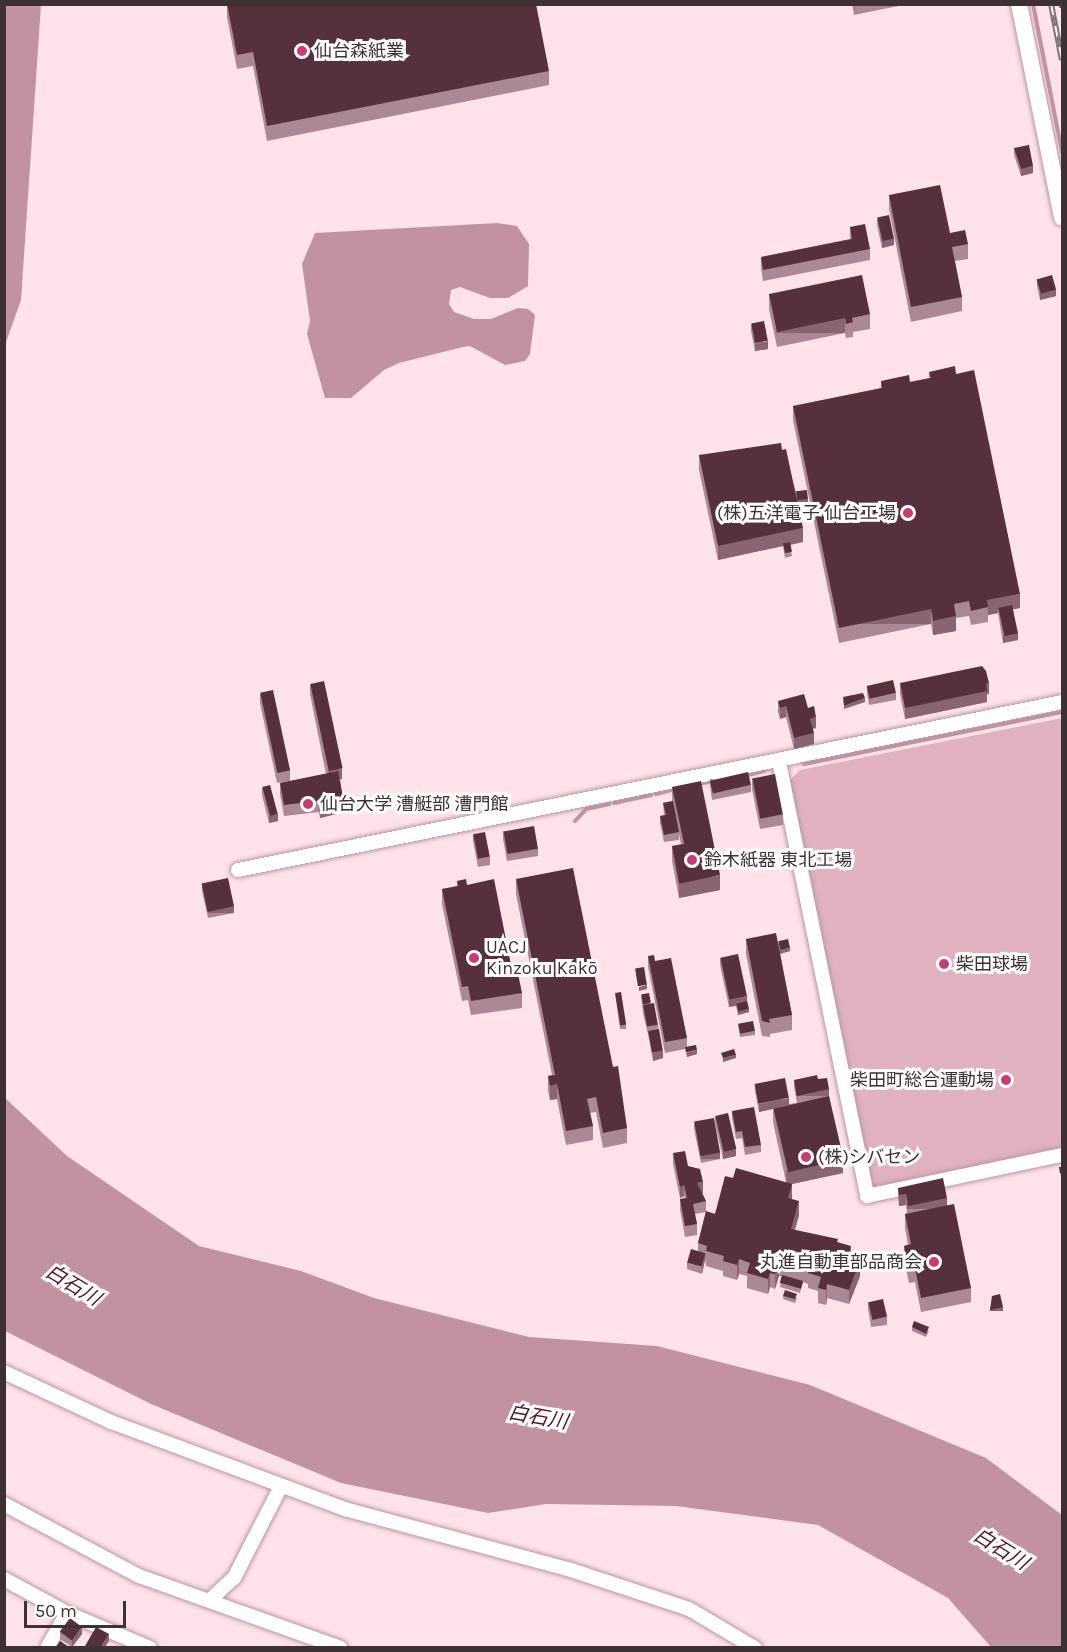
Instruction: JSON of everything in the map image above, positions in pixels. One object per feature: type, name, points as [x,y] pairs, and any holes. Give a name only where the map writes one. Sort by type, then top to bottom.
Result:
[{"type":"street","points":[[1019,4],[1062,218]]},
{"type":"street","points":[[238,870],[779,762],[1062,702]]},
{"type":"street","points":[[779,762],[867,1196],[1062,1155]]},
{"type":"street","points":[[4,1372],[111,1422],[345,1509],[636,1591],[689,1609],[755,1647]]},
{"type":"street","points":[[210,1600],[234,1578],[281,1486]]},
{"type":"street","points":[[4,1504],[139,1576],[341,1647]]},
{"type":"street","points":[[4,1579],[67,1613],[150,1647]]},
{"type":"street","points":[[47,1647],[67,1613]]},
{"type":"shaded area","name":"柴田球場","points":[[1062,718],[1062,1148],[871,1188],[789,781],[800,770]]},
{"type":"water","points":[[5,4],[41,5],[21,300],[5,345]]},
{"type":"water","points":[[497,223],[517,226],[529,244],[528,286],[508,298],[490,298],[460,287],[451,290],[449,304],[454,312],[474,319],[491,319],[518,308],[528,309],[535,315],[530,354],[525,361],[505,365],[470,346],[463,347],[399,363],[384,370],[351,398],[325,398],[307,334],[310,321],[302,264],[315,233]]},
{"type":"water","name":"白石川","points":[[4,1097],[67,1156],[199,1246],[301,1271],[374,1298],[529,1337],[657,1346],[810,1385],[986,1458],[1062,1515],[1062,1647],[991,1647],[948,1598],[818,1525],[676,1506],[546,1504],[488,1513],[341,1483],[151,1404],[5,1331]]},
{"type":"building","points":[[227,4],[536,4],[549,71],[267,126],[253,52],[237,55]]},
{"type":"building","points":[[1029,145],[1033,166],[1021,169],[1014,148]]},
{"type":"building","points":[[940,185],[950,233],[965,230],[968,244],[952,247],[962,297],[911,307],[889,195]]},
{"type":"building","points":[[889,215],[894,238],[882,241],[877,217]]},
{"type":"building","points":[[865,224],[870,249],[763,270],[761,257],[852,239],[850,227]]},
{"type":"building","points":[[862,275],[870,314],[852,318],[853,322],[846,324],[845,318],[777,332],[769,294]]},
{"type":"building","points":[[1052,275],[1056,289],[1041,294],[1037,279]]},
{"type":"building","points":[[764,321],[768,341],[755,343],[751,323]]},
{"type":"building","points":[[955,366],[956,374],[974,370],[1020,594],[987,600],[988,607],[971,611],[969,601],[954,604],[956,616],[933,621],[931,609],[839,628],[793,406],[882,388],[881,381],[909,375],[910,382],[931,378],[929,372]]},
{"type":"building","points":[[781,443],[782,450],[786,449],[803,528],[718,546],[699,455]]},
{"type":"building","points":[[807,490],[808,499],[797,500],[796,491]]},
{"type":"building","points":[[790,542],[792,552],[785,553],[783,543]]},
{"type":"building","points":[[1012,605],[1018,633],[1004,636],[998,608]]},
{"type":"building","points":[[982,666],[989,683],[986,684],[987,691],[905,708],[900,683]]},
{"type":"building","points":[[893,680],[896,693],[870,699],[867,686]]},
{"type":"building","points":[[324,681],[343,768],[329,771],[310,684]]},
{"type":"building","points":[[273,690],[290,770],[277,773],[260,693]]},
{"type":"building","points":[[863,693],[865,698],[844,706],[843,697]]},
{"type":"building","points":[[804,694],[808,708],[814,706],[816,717],[810,719],[814,733],[794,738],[786,706],[780,708],[778,701]]},
{"type":"building","points":[[338,771],[344,802],[320,807],[319,801],[284,805],[280,783]]},
{"type":"building","points":[[748,772],[751,785],[713,793],[710,781]]},
{"type":"building","points":[[775,774],[783,814],[760,819],[752,778]]},
{"type":"building","points":[[701,781],[720,875],[679,884],[672,846],[684,844],[672,787]]},
{"type":"building","points":[[270,785],[278,814],[270,816],[262,787]]},
{"type":"building","points":[[673,801],[679,832],[664,835],[660,816],[666,815],[663,803]]},
{"type":"building","points":[[534,826],[538,849],[507,854],[503,831]]},
{"type":"building","points":[[485,832],[490,857],[478,859],[473,834]]},
{"type":"building","points":[[573,868],[613,1067],[618,1066],[627,1128],[603,1133],[596,1097],[587,1099],[593,1126],[566,1131],[557,1084],[550,1086],[548,1076],[555,1075],[516,879]]},
{"type":"building","points":[[228,878],[234,906],[208,912],[202,884]]},
{"type":"building","points":[[466,879],[467,885],[494,879],[511,965],[516,964],[522,993],[471,1001],[468,986],[462,987],[442,889],[458,886],[457,881]]},
{"type":"building","points":[[776,933],[792,1015],[769,1019],[770,1023],[762,1021],[746,939]]},
{"type":"building","points":[[788,939],[790,948],[780,950],[778,941]]},
{"type":"building","points":[[738,954],[747,996],[729,1000],[720,958]]},
{"type":"building","points":[[654,955],[655,961],[671,958],[687,1038],[665,1042],[648,956]]},
{"type":"building","points":[[644,967],[647,985],[638,986],[635,968]]},
{"type":"building","points":[[621,992],[626,1025],[620,1026],[615,993]]},
{"type":"building","points":[[649,993],[651,1003],[643,1004],[641,995]]},
{"type":"building","points":[[747,1001],[749,1009],[738,1011],[736,1004]]},
{"type":"building","points":[[654,1003],[658,1025],[647,1027],[643,1005]]},
{"type":"building","points":[[753,1021],[755,1031],[740,1034],[738,1024]]},
{"type":"building","points":[[659,1029],[663,1051],[652,1053],[648,1031]]},
{"type":"building","points":[[696,1045],[697,1050],[686,1052],[685,1047]]},
{"type":"building","points":[[734,1049],[736,1055],[723,1058],[721,1053]]},
{"type":"building","points":[[817,1075],[818,1079],[827,1078],[829,1089],[797,1096],[794,1080]]},
{"type":"building","points":[[785,1078],[789,1098],[758,1104],[755,1084]]},
{"type":"building","points":[[829,1096],[844,1159],[788,1172],[773,1109]]},
{"type":"building","points":[[754,1107],[761,1145],[745,1147],[742,1131],[736,1132],[732,1111]]},
{"type":"building","points":[[728,1113],[736,1149],[724,1152],[715,1116]]},
{"type":"building","points":[[714,1118],[720,1152],[700,1156],[694,1121]]},
{"type":"building","points":[[685,1151],[688,1166],[700,1169],[703,1182],[697,1183],[706,1201],[693,1204],[697,1224],[685,1226],[680,1199],[687,1198],[684,1185],[680,1187],[673,1153]]},
{"type":"building","points":[[736,1168],[792,1184],[788,1198],[799,1201],[791,1229],[838,1239],[837,1242],[851,1246],[848,1258],[860,1261],[849,1290],[827,1284],[826,1290],[818,1288],[821,1277],[808,1273],[809,1269],[779,1261],[775,1274],[770,1273],[768,1279],[747,1273],[750,1263],[739,1259],[737,1265],[723,1261],[724,1256],[706,1251],[707,1246],[698,1243],[706,1211],[715,1214],[725,1176],[733,1178]]},
{"type":"building","points":[[943,1178],[947,1198],[908,1206],[906,1194],[899,1195],[898,1188]]},
{"type":"building","points":[[954,1204],[971,1288],[921,1298],[915,1268],[909,1269],[904,1246],[911,1244],[905,1214]]},
{"type":"building","points":[[691,1249],[705,1253],[702,1267],[687,1262]]},
{"type":"building","points":[[782,1275],[803,1281],[801,1289],[780,1283]]},
{"type":"building","points":[[785,1290],[797,1294],[795,1299],[783,1296]]},
{"type":"building","points":[[1000,1294],[1003,1307],[990,1310],[992,1296]]},
{"type":"building","points":[[883,1299],[887,1317],[872,1320],[868,1302]]},
{"type":"building","points":[[914,1321],[929,1327],[926,1334],[912,1327]]},
{"type":"building","points":[[70,1618],[82,1627],[72,1641],[60,1632]]},
{"type":"building","points":[[96,1627],[109,1634],[101,1647],[85,1646]]},
{"type":"building","points":[[60,1641],[69,1647],[56,1647]]},
{"type":"waterway","points":[[1033,4],[1062,152]]},
{"type":"waterway","points":[[804,764],[1062,712]]},
{"type":"waterway","points":[[744,776],[764,771]]},
{"type":"waterway","points":[[697,784],[713,781]]},
{"type":"waterway","points":[[656,794],[675,789]]},
{"type":"waterway","points":[[623,801],[651,795]]},
{"type":"waterway","points":[[614,803],[620,802]]},
{"type":"waterway","points":[[575,821],[586,809],[609,804]]},
{"type":"railway","points":[[1051,4],[1062,60]]},
{"type":"place","name":"仙台森紙業","points":[[302,51]]},
{"type":"place","name":"(株)五洋電子 仙台工場","points":[[908,513]]},
{"type":"place","name":"仙台大学 漕艇部 漕門館","points":[[308,804]]},
{"type":"place","name":"鈴木紙器 東北工場","points":[[692,860]]},
{"type":"place","name":"UACJ Kinzoku Kakō","points":[[474,958]]},
{"type":"place","name":"柴田球場","points":[[944,964]]},
{"type":"place","name":"柴田町総合運動場","points":[[1006,1080]]},
{"type":"place","name":"(株)シバセン","points":[[806,1157]]},
{"type":"place","name":"丸進自動車部品商会","points":[[934,1262]]}]
